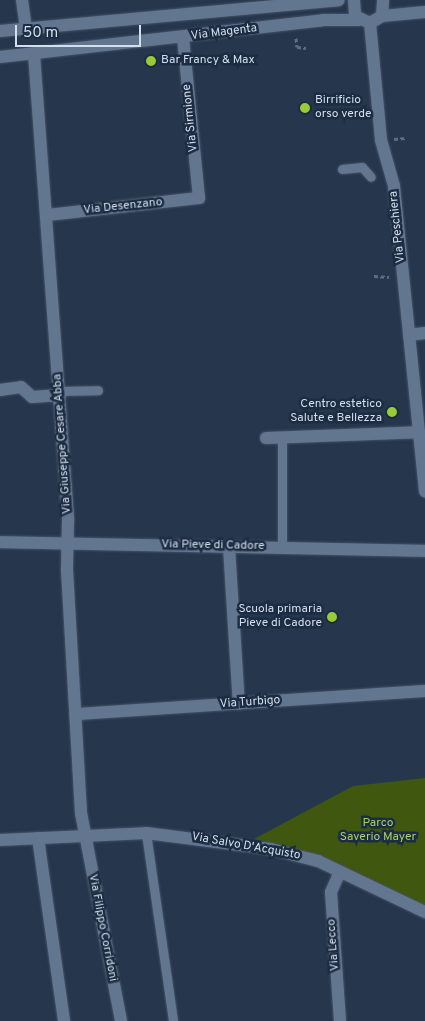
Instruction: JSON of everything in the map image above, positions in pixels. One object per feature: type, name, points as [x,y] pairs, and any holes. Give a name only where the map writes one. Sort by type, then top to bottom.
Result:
[{"type":"street","points":[[22,0],[26,28]]},
{"type":"street","name":"Via Magenta","points":[[0,31],[339,0]]},
{"type":"street","name":"Via Peschiera","points":[[354,0],[353,11],[364,21],[381,140],[393,180],[425,491]]},
{"type":"street","points":[[382,16],[383,0]]},
{"type":"street","points":[[364,21],[382,16],[425,12]]},
{"type":"street","name":"Via Magenta","points":[[0,57],[183,38],[323,20],[364,21]]},
{"type":"street","name":"Via Sirmione","points":[[183,38],[199,198]]},
{"type":"street","name":"Via Giuseppe Cesare Abba","points":[[34,54],[59,393],[84,835]]},
{"type":"street","name":"Via Desenzano","points":[[47,215],[199,198]]},
{"type":"street","points":[[409,335],[425,333]]},
{"type":"street","points":[[0,390],[21,388],[32,397],[59,393]]},
{"type":"street","points":[[266,438],[419,432]]},
{"type":"street","name":"Via Pieve di Cadore","points":[[0,542],[425,551]]},
{"type":"street","points":[[229,547],[239,704]]},
{"type":"street","name":"Via Turbigo","points":[[76,714],[425,691]]},
{"type":"street","name":"Via Salvo D'Acquisto","points":[[0,840],[146,833],[287,852],[340,872],[425,912]]},
{"type":"street","name":"Via Filippo Corridoni","points":[[84,835],[121,1021]]},
{"type":"street","points":[[38,838],[64,1021]]},
{"type":"street","name":"Via Lecco","points":[[340,872],[331,892],[340,1021]]},
{"type":"lane","points":[[342,169],[362,167],[371,177]]},
{"type":"lane","points":[[59,393],[98,390]]},
{"type":"lane","points":[[282,437],[282,548]]},
{"type":"lane","points":[[146,833],[173,1021]]},
{"type":"path","points":[[296,37],[297,47],[306,48]]},
{"type":"path","points":[[374,276],[389,277]]},
{"type":"green space","name":"Parco Saverio Mayer","points":[[425,778],[425,906],[317,855],[254,839],[353,786]]},
{"type":"place","name":"Bar Francy & Max","points":[[151,61]]},
{"type":"place","name":"Birrificio orso verde","points":[[305,108]]},
{"type":"place","name":"Centro estetico Salute e Bellezza","points":[[392,412]]},
{"type":"place","name":"Scuola primaria Pieve di Cadore","points":[[332,617]]}]
